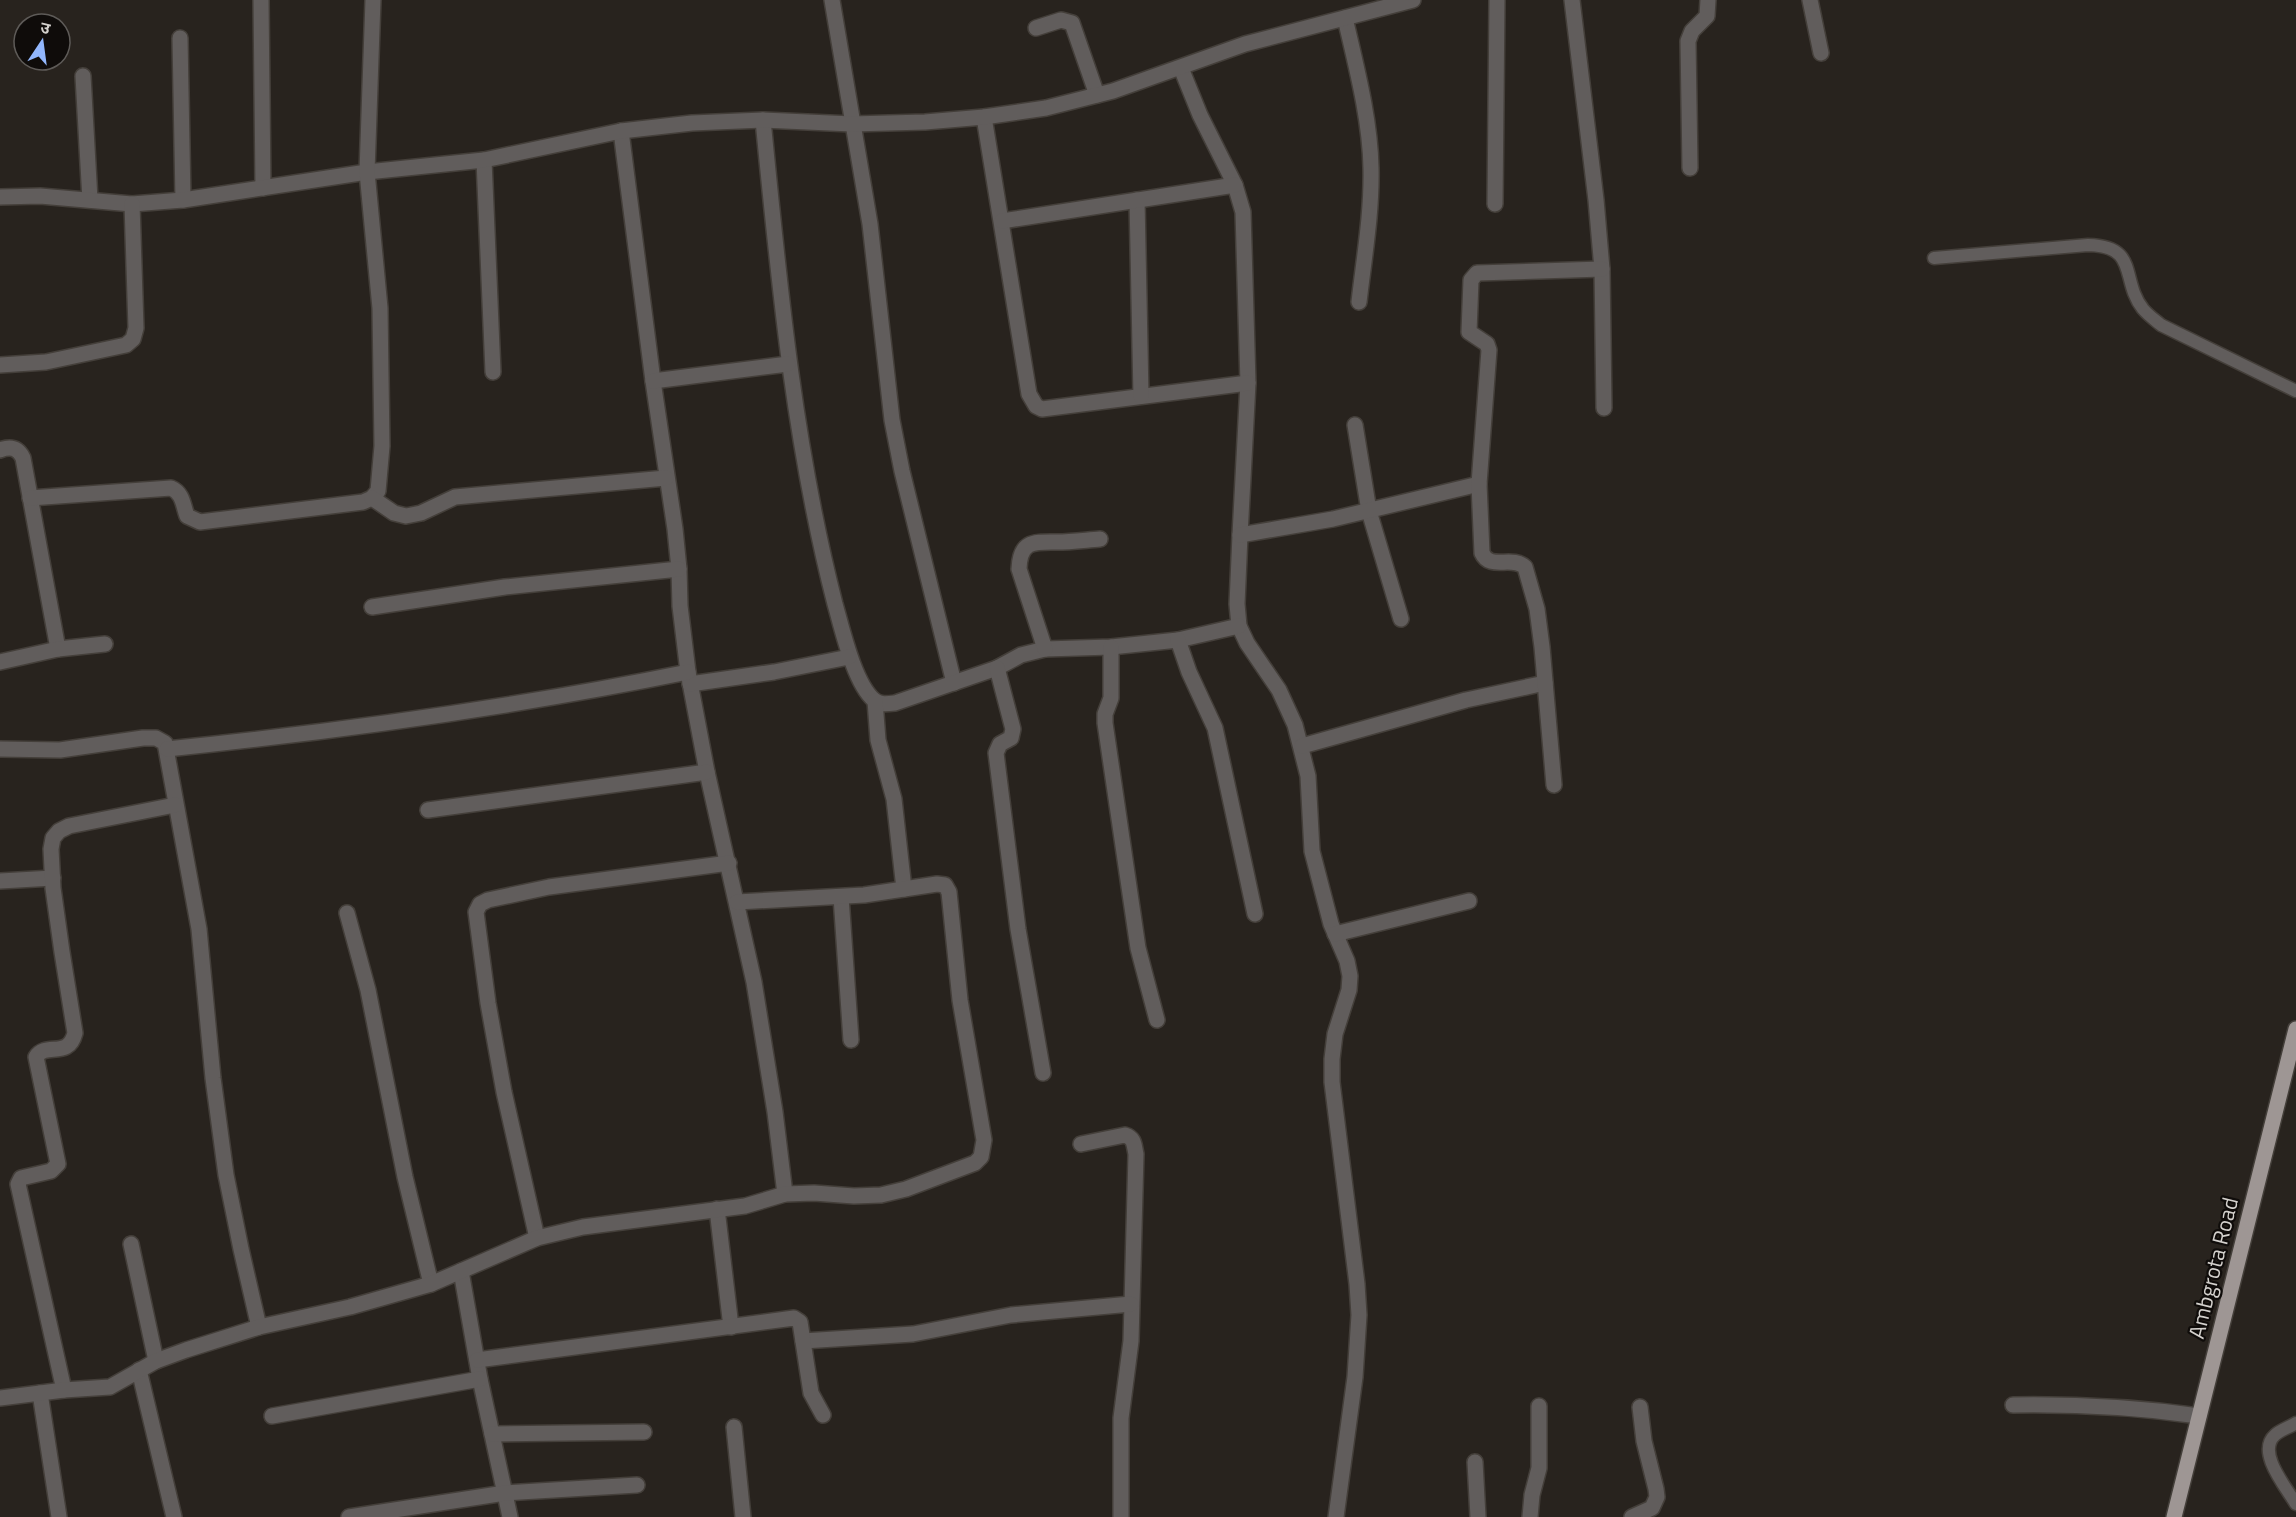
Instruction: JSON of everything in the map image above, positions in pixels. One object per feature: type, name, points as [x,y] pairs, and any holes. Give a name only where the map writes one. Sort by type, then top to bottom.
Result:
[{"type":"main road","name":"Ambgrota Road","points":[[2174,1517],[2296,1029]]},
{"type":"street","points":[[261,0],[263,188]]},
{"type":"street","points":[[30,498],[171,488],[178,491],[182,497],[187,516],[200,522],[363,502],[372,498],[378,491],[383,380],[380,308],[367,172],[374,0]]},
{"type":"street","points":[[0,197],[40,196],[132,204],[183,200],[367,172],[484,160],[621,131],[692,123],[763,120],[852,124],[925,122],[984,117],[1046,108],[1181,68],[1245,44],[1413,0]]},
{"type":"street","points":[[1495,204],[1497,0]]},
{"type":"street","points":[[1572,0],[1602,269],[1604,408]]},
{"type":"street","points":[[1690,168],[1688,41],[1692,31],[1707,16],[1708,0]]},
{"type":"street","points":[[1810,0],[1821,53]]},
{"type":"street","points":[[832,3],[870,224],[892,420],[954,683]]},
{"type":"street","points":[[1345,18],[1365,120],[1371,167],[1369,214],[1359,302]]},
{"type":"street","points":[[1036,28],[1062,20],[1072,23],[1097,94]]},
{"type":"street","points":[[180,39],[183,200]]},
{"type":"street","points":[[1181,68],[1200,115],[1235,185],[1243,212],[1248,383],[1237,604],[1239,626],[1247,644],[1279,690],[1302,746],[1308,776],[1312,851],[1335,934],[1347,961],[1350,976],[1335,1034],[1332,1082],[1358,1284],[1359,1315],[1355,1377],[1336,1517]]},
{"type":"street","points":[[83,76],[90,200]]},
{"type":"street","points":[[984,117],[1031,402],[1042,409],[1248,383]]},
{"type":"street","points":[[763,120],[788,364],[807,485],[849,657],[870,696],[883,704],[895,704],[997,668],[1022,655],[1045,649],[1112,647],[1178,640],[1239,626]]},
{"type":"street","points":[[621,131],[652,381],[680,569],[680,606],[689,678],[765,1044],[785,1194]]},
{"type":"street","points":[[484,160],[493,372]]},
{"type":"street","points":[[1002,221],[1235,185]]},
{"type":"street","points":[[1137,200],[1141,396]]},
{"type":"street","points":[[0,365],[46,362],[126,345],[133,339],[136,328],[132,204]]},
{"type":"street","points":[[1554,785],[1537,609],[1525,567],[1516,562],[1491,562],[1485,559],[1482,553],[1479,484],[1489,350],[1487,344],[1473,337],[1469,332],[1471,280],[1473,275],[1483,272],[1602,269]]},
{"type":"street","points":[[652,381],[788,364]]},
{"type":"street","points":[[1355,425],[1369,511],[1401,619]]},
{"type":"street","points":[[0,450],[12,448],[19,451],[23,458],[58,649]]},
{"type":"street","points":[[372,498],[394,513],[406,516],[421,513],[438,503],[455,497],[666,478]]},
{"type":"street","points":[[1240,536],[1286,529],[1369,511],[1479,484]]},
{"type":"street","points":[[1045,649],[1019,569],[1019,557],[1023,549],[1033,542],[1100,539]]},
{"type":"street","points":[[372,608],[505,587],[680,569]]},
{"type":"street","points":[[1178,640],[1189,672],[1215,728],[1255,914]]},
{"type":"street","points":[[0,662],[58,649],[105,644]]},
{"type":"street","points":[[1112,647],[1111,698],[1105,714],[1105,723],[1138,948],[1157,1020]]},
{"type":"street","points":[[167,749],[389,722],[689,678],[774,672],[849,657]]},
{"type":"street","points":[[997,668],[1013,729],[1011,738],[1000,744],[996,753],[1018,929],[1043,1073]]},
{"type":"street","points":[[1302,746],[1466,700],[1545,683]]},
{"type":"street","points":[[875,701],[878,740],[894,799],[904,889]]},
{"type":"street","points":[[0,749],[60,750],[143,738],[162,740],[167,749],[175,805],[199,929],[213,1078],[226,1175],[259,1327]]},
{"type":"street","points":[[428,810],[708,772]]},
{"type":"street","points":[[64,1390],[18,1184],[21,1178],[51,1171],[58,1164],[36,1057],[41,1052],[70,1045],[75,1033],[53,878],[51,849],[53,838],[59,831],[69,826],[175,805]]},
{"type":"street","points":[[537,1238],[496,1047],[477,935],[476,912],[480,904],[488,900],[549,887],[729,863]]},
{"type":"street","points":[[0,881],[53,878]]},
{"type":"street","points":[[0,1398],[110,1387],[156,1361],[259,1327],[350,1307],[431,1284],[537,1238],[583,1227],[745,1206],[785,1194],[814,1193],[854,1196],[889,1193],[906,1189],[975,1163],[981,1157],[984,1140],[960,1000],[950,892],[945,885],[937,884],[840,897],[737,903]]},
{"type":"street","points":[[840,897],[851,1040]]},
{"type":"street","points":[[1335,934],[1469,901]]},
{"type":"street","points":[[347,913],[368,990],[405,1177],[431,1284]]},
{"type":"street","points":[[1081,1144],[1125,1135],[1130,1136],[1134,1141],[1136,1154],[1131,1341],[1121,1419],[1121,1517]]},
{"type":"street","points":[[717,1209],[731,1327]]},
{"type":"street","points":[[131,1244],[156,1361]]},
{"type":"street","points":[[461,1271],[480,1379],[510,1517]]},
{"type":"street","points":[[803,1341],[913,1334],[1011,1315],[1131,1304]]},
{"type":"street","points":[[477,1360],[794,1318],[800,1322],[811,1393],[823,1415]]},
{"type":"street","points":[[139,1370],[174,1517]]},
{"type":"street","points":[[272,1416],[480,1379]]},
{"type":"street","points":[[40,1393],[59,1517]]},
{"type":"street","points":[[2013,1405],[2128,1407],[2199,1416]]},
{"type":"street","points":[[1530,1517],[1532,1495],[1539,1468],[1539,1406]]},
{"type":"street","points":[[1632,1517],[1652,1508],[1657,1497],[1644,1441],[1640,1407]]},
{"type":"street","points":[[734,1427],[743,1517]]},
{"type":"street","points":[[492,1434],[644,1432]]},
{"type":"street","points":[[1475,1462],[1478,1517]]},
{"type":"street","points":[[349,1517],[505,1493],[637,1485]]},
{"type":"lane","points":[[1934,258],[2088,245],[2105,246],[2117,251],[2124,261],[2143,309],[2161,326],[2296,392]]},
{"type":"lane","points":[[2296,1423],[2274,1435],[2269,1445],[2268,1456],[2296,1504]]}]
